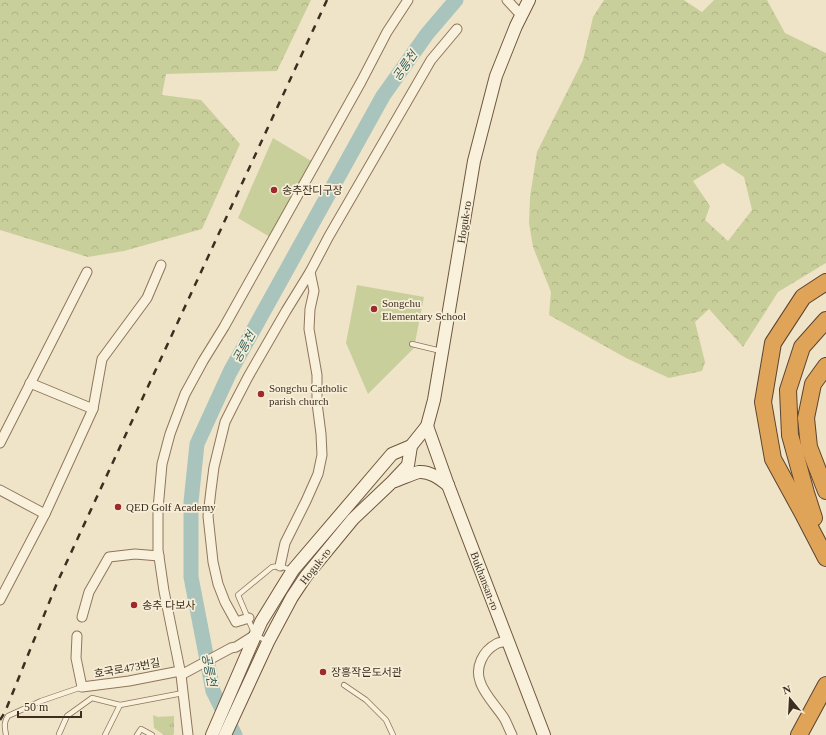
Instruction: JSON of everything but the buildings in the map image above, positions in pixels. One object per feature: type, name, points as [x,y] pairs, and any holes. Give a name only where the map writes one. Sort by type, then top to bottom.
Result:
[{"type":"highway","points":[[826,282],[803,297],[773,344],[763,402],[773,459],[826,558]]},
{"type":"highway","points":[[826,320],[802,346],[788,390],[790,435],[806,493],[826,550]]},
{"type":"highway","points":[[826,366],[813,384],[806,418],[808,447],[826,491]]},
{"type":"highway","points":[[799,735],[826,685]]},
{"type":"street","points":[[188,735],[180,673],[164,591],[158,550],[158,509],[162,464],[170,434],[185,394],[203,361],[224,327],[361,82],[387,32],[408,0]]},
{"type":"street","points":[[507,0],[521,15]]},
{"type":"street","name":"Hoguk-ro","points":[[212,735],[260,622],[293,570],[392,454],[411,446],[427,426],[434,400],[474,161],[496,76],[521,15],[529,0]]},
{"type":"street","points":[[249,618],[236,622],[225,602],[218,584],[213,562],[208,516],[210,490],[225,422],[286,311],[310,272],[328,236],[430,60],[457,29]]},
{"type":"street","points":[[0,600],[45,514],[92,409],[102,359],[147,298],[161,265]]},
{"type":"street","points":[[0,443],[87,272]]},
{"type":"street","points":[[280,566],[285,543],[318,474],[322,455],[322,434],[318,403],[317,374],[309,328],[310,309],[314,291],[310,272]]},
{"type":"street","points":[[30,383],[92,409]]},
{"type":"street","name":"Bukhansan-ro","points":[[427,426],[448,485],[544,735]]},
{"type":"street","name":"Hoguk-ro","points":[[225,735],[268,642],[292,597],[306,576],[353,519],[408,465],[411,446]]},
{"type":"street","points":[[392,482],[419,472],[437,477],[448,485]]},
{"type":"street","points":[[0,490],[45,514]]},
{"type":"street","points":[[82,616],[89,592],[109,557],[134,554],[159,556]]},
{"type":"street","name":"호국로473번길","points":[[77,636],[76,658],[82,687],[180,673],[236,647],[255,635]]},
{"type":"street","points":[[508,641],[497,644],[484,654],[478,673],[483,688],[504,718],[512,735]]},
{"type":"lane","points":[[412,344],[442,351]]},
{"type":"lane","points":[[268,642],[255,635],[238,595],[272,567],[280,566],[293,570]]},
{"type":"lane","points":[[344,685],[366,700],[386,720],[393,735]]},
{"type":"lane","points":[[6,735],[4,726],[8,716],[41,701],[82,687]]},
{"type":"lane","points":[[59,734],[67,716],[92,698],[120,705],[183,693]]},
{"type":"lane","points":[[105,735],[120,705]]},
{"type":"lane","points":[[137,735],[141,729],[152,735]]},
{"type":"green space","points":[[0,0],[311,0],[277,71],[166,74],[162,95],[201,100],[240,144],[202,229],[124,251],[88,257],[0,230]]},
{"type":"green space","points":[[604,0],[684,0],[702,12],[714,0],[767,0],[785,33],[826,53],[826,263],[778,292],[743,347],[709,309],[695,322],[705,362],[702,371],[669,378],[626,358],[549,315],[551,292],[533,247],[529,223],[530,197],[537,152],[583,60],[593,17]],"holes":[[[723,163],[744,177],[752,210],[728,241],[705,220],[710,206],[693,181]]]},
{"type":"green space","name":"송추잔디구장","points":[[273,138],[313,162],[270,237],[238,218]]},
{"type":"green space","points":[[357,285],[424,297],[414,348],[368,394],[346,343]]},
{"type":"green space","points":[[153,715],[158,717],[174,716],[174,734],[164,735],[154,728]]},
{"type":"waterway","name":"공릉천","points":[[235,735],[213,691],[191,577],[191,502],[197,444],[230,372],[383,96],[427,34],[456,0]]},
{"type":"railway","points":[[0,720],[5,712],[57,583],[327,0]]},
{"type":"place","name":"송추잔디구장","points":[[274,190]]},
{"type":"place","name":"Songchu Elementary School","points":[[374,309]]},
{"type":"place","name":"Songchu Catholic parish church","points":[[261,394]]},
{"type":"place","name":"QED Golf Academy","points":[[118,507]]},
{"type":"place","name":"송추 다보사","points":[[134,605]]},
{"type":"place","name":"장흥작은도서관","points":[[323,672]]}]
